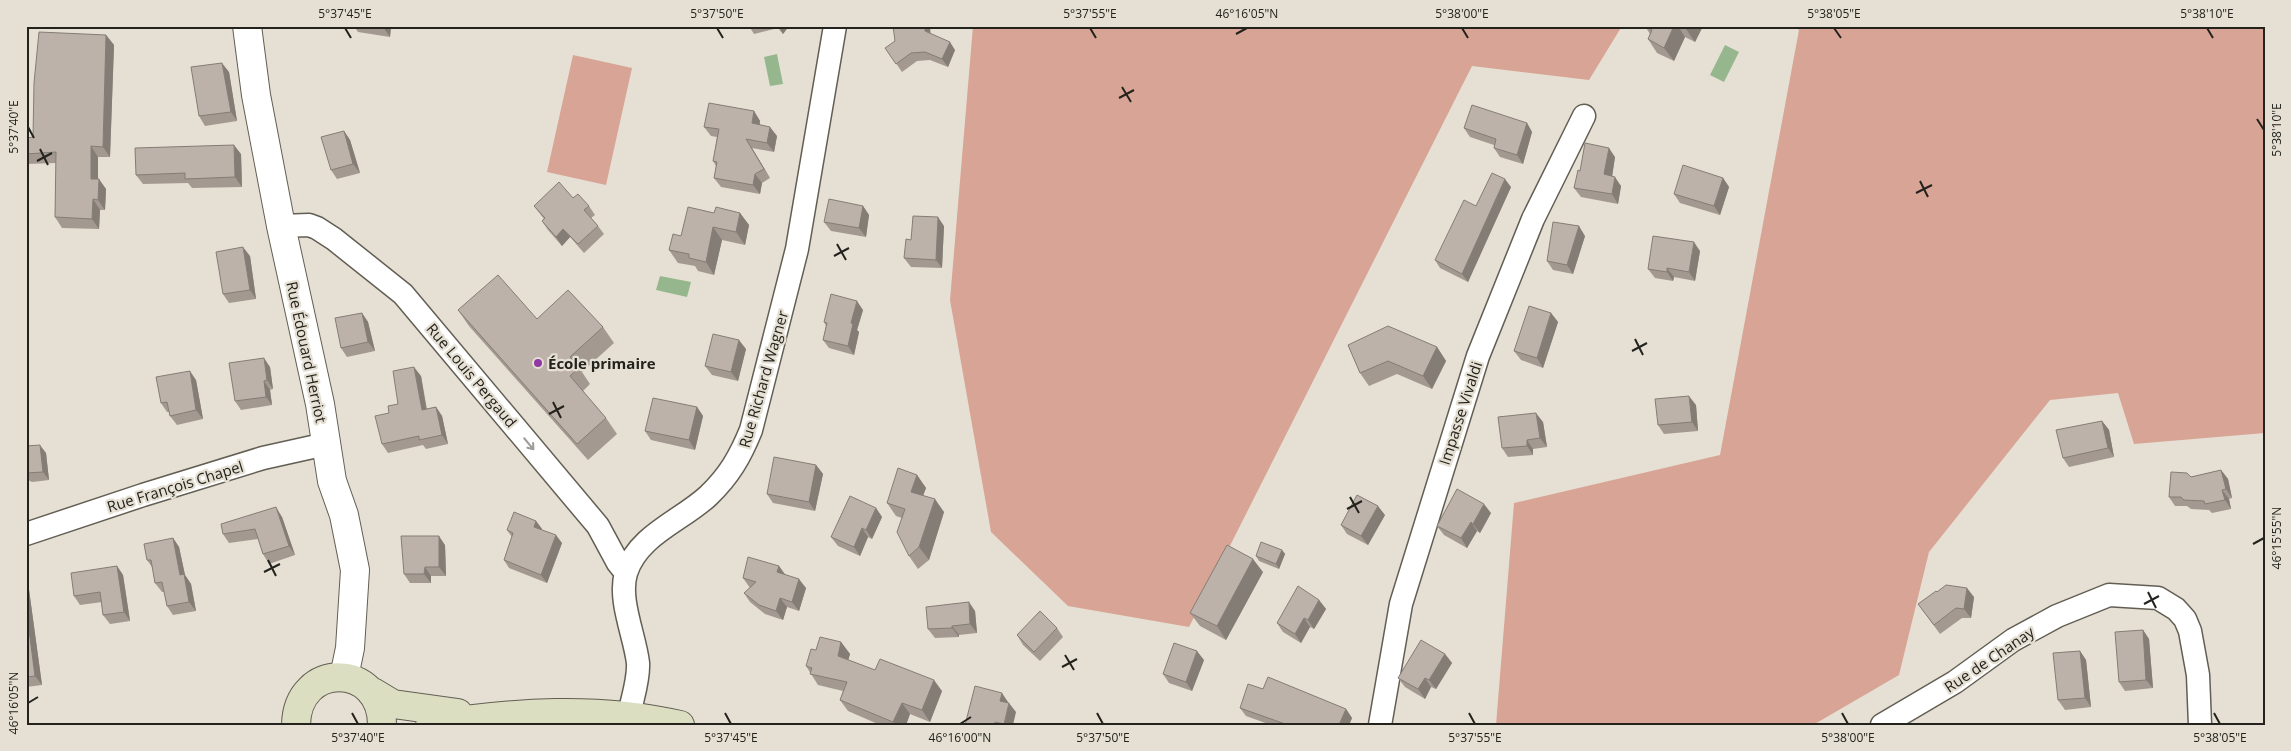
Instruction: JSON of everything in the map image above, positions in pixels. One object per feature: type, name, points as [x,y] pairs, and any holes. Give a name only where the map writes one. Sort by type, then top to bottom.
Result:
[{"type":"main road","points":[[296,725],[296,714],[300,701],[308,690],[318,682],[331,677],[344,677],[360,682],[372,692],[393,704],[484,716]]},
{"type":"main road","points":[[372,692],[379,703],[382,725]]},
{"type":"main road","points":[[430,725],[484,716],[590,712],[628,720],[680,725]]},
{"type":"street","name":"Rue Édouard Herriot","points":[[247,26],[255,87],[281,226],[318,396],[332,481],[344,514],[355,570],[351,639],[344,677]]},
{"type":"street","name":"Rue Richard Wagner","points":[[628,720],[638,665],[624,592],[626,573],[637,553],[647,542],[707,497],[726,476],[741,455],[751,430],[797,249],[835,26]]},
{"type":"street","name":"Impasse Vivaldi","points":[[1380,725],[1401,604],[1478,356],[1533,219],[1584,116]]},
{"type":"street","name":"Rue Louis Pergaud","points":[[281,226],[309,225],[330,236],[403,294],[598,526],[618,563],[626,573]]},
{"type":"street","name":"Rue François Chapel","points":[[26,534],[244,464],[326,444]]},
{"type":"street","name":"Rue de Chanay","points":[[1882,725],[1955,682],[2013,640],[2057,616],[2109,595],[2158,598],[2176,609],[2185,619],[2190,631],[2198,675],[2200,725]]},
{"type":"shaded area","points":[[973,26],[1622,26],[1589,80],[1472,66],[1189,627],[1068,606],[991,532],[950,300]]},
{"type":"shaded area","points":[[1793,26],[2265,26],[2265,433],[2134,444],[2118,393],[2050,400],[1929,552],[1899,675],[1813,725],[1496,725],[1514,503],[1720,455],[1799,30]]},
{"type":"shaded area","points":[[1725,45],[1739,52],[1724,82],[1710,75]]},
{"type":"shaded area","points":[[777,54],[783,84],[770,86],[764,57]]},
{"type":"shaded area","points":[[573,55],[632,68],[606,185],[547,172]]},
{"type":"shaded area","points":[[660,276],[691,282],[687,297],[656,290]]},
{"type":"building","points":[[893,26],[925,26],[925,31],[950,42],[942,59],[925,52],[911,53],[896,64],[885,48],[895,41]]},
{"type":"building","points":[[1645,26],[1674,26],[1664,48],[1648,39],[1652,30]]},
{"type":"building","points":[[39,32],[106,35],[103,147],[91,146],[91,179],[99,179],[98,200],[93,199],[92,219],[55,217],[56,152],[26,154],[26,138],[33,137],[34,83]]},
{"type":"building","points":[[222,63],[231,112],[199,116],[191,67]]},
{"type":"building","points":[[709,103],[754,111],[752,123],[770,127],[767,143],[746,139],[764,169],[755,174],[753,185],[714,178],[717,162],[713,161],[719,129],[704,127]]},
{"type":"building","points":[[1472,105],[1527,123],[1517,155],[1494,148],[1496,139],[1464,128]]},
{"type":"building","points":[[344,131],[353,164],[331,170],[321,137]]},
{"type":"building","points":[[1585,143],[1609,148],[1604,174],[1615,177],[1612,194],[1574,188],[1578,170],[1580,171]]},
{"type":"building","points":[[234,145],[235,177],[185,179],[185,173],[136,175],[135,148]]},
{"type":"building","points":[[1683,165],[1723,178],[1714,206],[1674,194]]},
{"type":"building","points":[[1492,173],[1505,179],[1462,274],[1435,260],[1464,200],[1476,206]]},
{"type":"building","points":[[559,182],[573,198],[578,194],[589,206],[584,210],[598,226],[578,244],[563,229],[556,237],[542,221],[545,218],[534,206]]},
{"type":"building","points":[[829,199],[863,206],[859,228],[824,222]]},
{"type":"building","points":[[688,207],[714,213],[716,207],[740,213],[736,232],[713,227],[706,262],[689,258],[689,254],[669,250],[673,234],[681,236]]},
{"type":"building","points":[[913,216],[938,217],[936,260],[904,258],[906,239],[911,240]]},
{"type":"building","points":[[1553,222],[1579,226],[1567,265],[1547,261]]},
{"type":"building","points":[[1653,236],[1694,242],[1689,272],[1667,268],[1667,272],[1648,269]]},
{"type":"building","points":[[243,247],[250,290],[223,294],[216,252]]},
{"type":"building","points":[[498,275],[537,319],[568,290],[603,327],[570,357],[579,368],[570,376],[606,418],[577,444],[458,310]]},
{"type":"building","points":[[831,294],[857,301],[851,323],[853,324],[848,346],[823,340],[827,323],[824,322]]},
{"type":"building","points":[[1529,306],[1551,313],[1537,358],[1514,351]]},
{"type":"building","points":[[362,313],[368,342],[341,348],[335,318]]},
{"type":"building","points":[[1388,326],[1437,347],[1423,376],[1388,361],[1360,373],[1348,345]]},
{"type":"building","points":[[713,334],[739,340],[731,372],[705,366]]},
{"type":"building","points":[[264,358],[267,380],[264,381],[266,397],[235,401],[229,363]]},
{"type":"building","points":[[414,367],[422,410],[436,407],[442,435],[419,440],[419,436],[382,444],[375,416],[389,413],[388,406],[398,404],[393,371]]},
{"type":"building","points":[[190,371],[196,410],[170,416],[167,402],[161,403],[156,377]]},
{"type":"building","points":[[1689,396],[1692,422],[1658,425],[1655,399]]},
{"type":"building","points":[[653,398],[697,407],[689,440],[645,431]]},
{"type":"building","points":[[1536,413],[1540,438],[1527,440],[1527,446],[1502,448],[1498,417]]},
{"type":"building","points":[[2102,421],[2108,448],[2063,458],[2056,430]]},
{"type":"building","points":[[40,445],[43,472],[26,473],[26,446]]},
{"type":"building","points":[[774,457],[816,465],[809,502],[767,494]]},
{"type":"building","points":[[898,468],[917,475],[911,492],[935,499],[919,547],[909,556],[897,532],[905,509],[887,503]]},
{"type":"building","points":[[2221,470],[2226,489],[2222,490],[2225,500],[2205,504],[2204,501],[2169,497],[2171,472],[2187,473],[2191,477]]},
{"type":"building","points":[[1457,489],[1484,504],[1473,524],[1471,522],[1461,538],[1437,526]]},
{"type":"building","points":[[1357,495],[1378,506],[1361,536],[1341,525]]},
{"type":"building","points":[[850,496],[876,508],[866,530],[862,528],[854,547],[831,537]]},
{"type":"building","points":[[276,507],[289,546],[263,554],[255,529],[223,534],[221,524]]},
{"type":"building","points":[[514,512],[536,521],[534,527],[556,535],[541,575],[504,560],[513,533],[507,530]]},
{"type":"building","points":[[401,536],[439,536],[439,567],[425,567],[424,574],[404,574]]},
{"type":"building","points":[[173,538],[180,575],[184,574],[189,602],[167,606],[162,582],[155,583],[151,560],[147,560],[144,544]]},
{"type":"building","points":[[1261,542],[1282,550],[1276,564],[1256,556]]},
{"type":"building","points":[[1227,545],[1253,559],[1217,626],[1190,613]]},
{"type":"building","points":[[748,557],[779,566],[777,572],[799,579],[792,602],[780,598],[776,611],[759,605],[744,593],[756,582],[743,578]]},
{"type":"building","points":[[117,566],[124,612],[103,615],[100,592],[74,596],[71,573]]},
{"type":"building","points":[[1946,585],[1967,588],[1964,609],[1956,608],[1934,625],[1918,604]]},
{"type":"building","points":[[1298,586],[1319,600],[1308,620],[1304,618],[1295,634],[1277,623]]},
{"type":"building","points":[[969,602],[970,624],[952,626],[952,628],[928,629],[926,607]]},
{"type":"building","points":[[26,607],[35,676],[26,677]]},
{"type":"building","points":[[1040,611],[1057,628],[1034,652],[1017,635]]},
{"type":"building","points":[[2143,630],[2146,680],[2119,682],[2115,632]]},
{"type":"building","points":[[820,637],[841,642],[838,656],[875,670],[880,659],[934,680],[922,710],[902,703],[893,722],[840,700],[847,682],[810,674],[812,668],[806,666],[811,649],[816,650]]},
{"type":"building","points":[[1421,640],[1445,654],[1429,680],[1425,678],[1418,689],[1398,678]]},
{"type":"building","points":[[1174,643],[1197,651],[1186,682],[1163,674]]},
{"type":"building","points":[[2080,651],[2085,698],[2058,700],[2053,653]]},
{"type":"building","points":[[1268,677],[1346,709],[1339,725],[1288,725],[1240,708],[1248,684],[1263,689]]},
{"type":"building","points":[[975,686],[1002,693],[1000,701],[1009,703],[1004,724],[995,722],[994,725],[965,725]]},
{"type":"place","name":"École primaire","points":[[538,363]]}]
